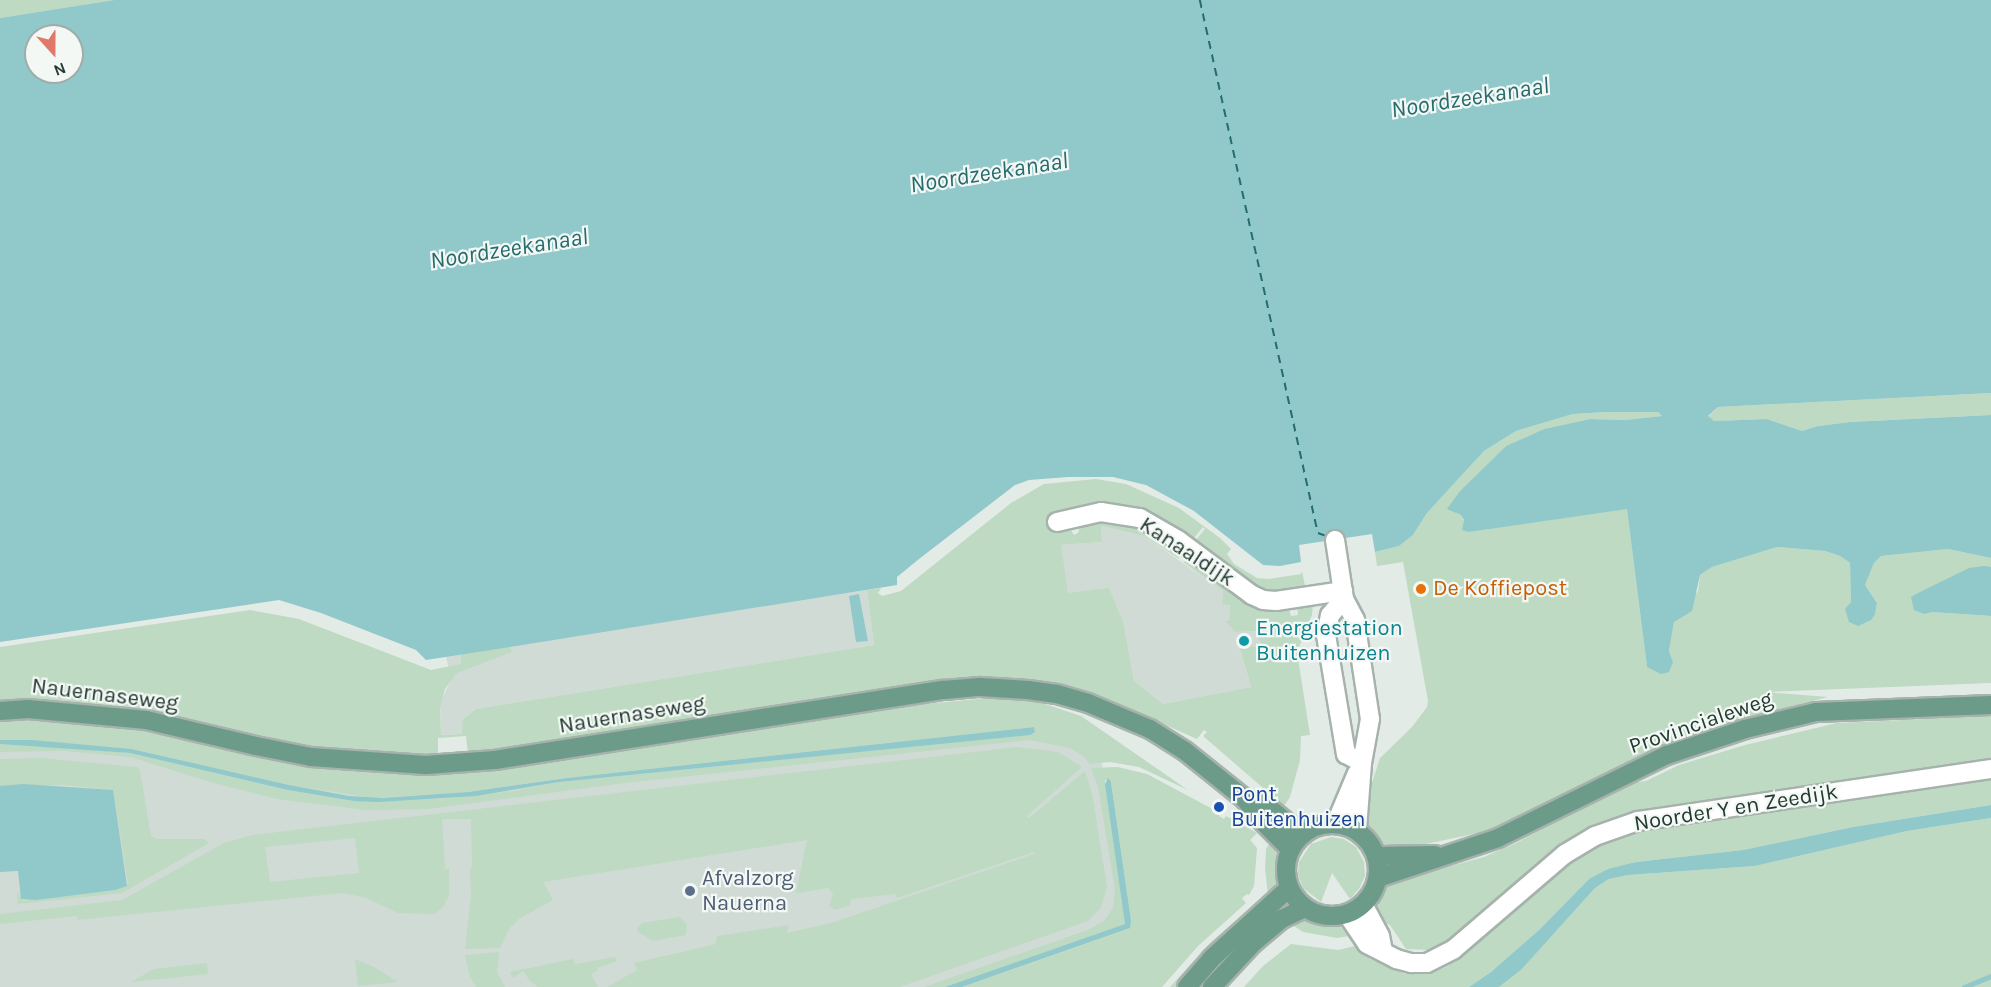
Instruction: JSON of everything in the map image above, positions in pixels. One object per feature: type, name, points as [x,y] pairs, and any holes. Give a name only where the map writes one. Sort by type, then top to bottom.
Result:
[{"type":"main road","name":"Nauernaseweg","points":[[0,711],[28,708],[146,720],[311,757],[426,765],[495,760],[944,690],[980,687],[1028,690],[1057,694],[1088,703],[1150,729],[1185,751],[1245,800],[1290,849]]},
{"type":"main road","name":"Provincialeweg","points":[[1378,878],[1403,872],[1443,855],[1473,847],[1521,828],[1608,782],[1667,755],[1745,729],[1816,712],[1991,705]]},
{"type":"main road","name":"Nauernaseweg","points":[[1245,800],[1268,807],[1302,835]]},
{"type":"main road","points":[[1336,823],[1357,830],[1368,841],[1376,856],[1378,878],[1373,891],[1363,904],[1347,914],[1321,915],[1305,908],[1289,888],[1286,863],[1290,849],[1302,835],[1314,827],[1336,823]]},
{"type":"main road","name":"Provincialeweg","points":[[1376,856],[1443,855]]},
{"type":"main road","points":[[1187,987],[1211,959],[1289,888]]},
{"type":"main road","points":[[1212,987],[1253,943],[1282,919],[1305,908]]},
{"type":"street","name":"Kanaaldijk","points":[[1057,522],[1101,512],[1140,518],[1178,540],[1263,600],[1276,601],[1343,595]]},
{"type":"street","points":[[1335,540],[1343,595],[1355,620],[1370,719],[1362,763],[1357,830]]},
{"type":"street","points":[[1343,595],[1330,615],[1326,635],[1346,754],[1362,763]]},
{"type":"street","points":[[1336,823],[1362,763]]},
{"type":"street","name":"Noorder Y en Zeedijk","points":[[1347,914],[1367,944],[1411,963],[1427,963],[1454,949],[1565,854],[1595,836],[1638,821],[1991,769]]},
{"type":"street","points":[[1363,904],[1380,936],[1383,951]]},
{"type":"shaded area","name":"Energiestation Buitenhuizen","points":[[1101,526],[1144,536],[1223,591],[1222,604],[1230,604],[1229,622],[1226,622],[1235,632],[1257,631],[1262,638],[1258,647],[1239,647],[1251,687],[1163,704],[1134,681],[1124,625],[1068,593],[1060,545],[1102,542]]},
{"type":"shaded area","points":[[867,590],[874,645],[476,709],[463,719],[463,734],[441,735],[440,703],[451,680],[446,656]]},
{"type":"shaded area","name":"Afvalzorg Nauerna","points":[[1034,727],[1098,756],[1102,763],[1128,929],[962,987],[0,987],[0,740],[468,792],[567,778]]},
{"type":"green space","points":[[0,0],[114,0],[0,18]]},
{"type":"green space","points":[[1991,393],[1991,415],[1849,422],[1818,426],[1802,431],[1767,419],[1714,421],[1708,417],[1718,407]]},
{"type":"green space","points":[[1658,412],[1662,416],[1625,420],[1590,419],[1544,429],[1506,446],[1460,491],[1456,513],[1461,515],[1469,532],[1627,508],[1647,667],[1673,662],[1669,651],[1674,622],[1698,591],[1700,575],[1712,567],[1777,547],[1825,551],[1840,556],[1850,563],[1851,602],[1875,613],[1877,603],[1865,585],[1874,563],[1881,556],[1948,549],[1991,558],[1991,567],[1970,568],[1943,583],[1924,613],[1991,616],[1991,683],[1765,692],[1828,697],[1717,726],[1671,742],[1497,829],[1421,845],[1403,847],[1384,844],[1370,829],[1366,819],[1365,809],[1370,789],[1380,758],[1412,727],[1427,707],[1428,701],[1403,562],[1377,566],[1375,552],[1399,546],[1413,535],[1427,513],[1484,451],[1516,431],[1573,414]]},
{"type":"green space","points":[[1096,479],[1126,484],[1179,508],[1220,538],[1231,549],[1227,554],[1234,564],[1257,578],[1268,579],[1301,574],[1302,571],[1305,586],[1310,586],[1305,593],[1274,598],[1253,590],[1191,546],[1205,529],[1203,527],[1189,544],[1151,519],[1116,509],[1099,509],[1054,519],[1056,526],[1067,524],[1074,535],[1078,533],[1083,519],[1105,516],[1129,519],[1150,527],[1179,547],[1179,559],[1144,536],[1101,526],[1102,542],[1061,545],[1068,593],[1109,588],[1124,625],[1134,681],[1163,704],[1251,687],[1239,646],[1258,647],[1261,645],[1257,631],[1235,632],[1225,621],[1229,621],[1230,605],[1222,604],[1223,591],[1183,562],[1194,557],[1252,599],[1288,606],[1291,616],[1298,615],[1297,607],[1302,601],[1313,604],[1312,615],[1297,652],[1310,735],[1301,736],[1300,760],[1290,797],[1284,806],[1203,736],[1207,732],[1204,730],[1197,739],[1105,698],[1071,688],[1019,680],[971,679],[928,682],[468,754],[466,736],[438,738],[438,755],[383,755],[304,747],[212,725],[112,707],[63,703],[0,702],[0,647],[250,610],[299,619],[431,670],[461,664],[461,654],[509,646],[512,652],[457,673],[445,689],[440,708],[441,735],[462,734],[463,719],[476,709],[874,645],[867,590],[881,588],[878,593],[882,596],[901,591],[1011,503],[1044,484]]},
{"type":"green space","points":[[999,697],[1039,702],[1081,716],[1188,790],[1139,767],[1110,762],[1090,764],[1083,756],[1070,748],[1029,740],[625,783],[428,809],[366,810],[277,799],[217,784],[130,757],[64,751],[0,752],[0,744],[24,744],[130,753],[288,790],[354,801],[442,799],[513,791],[559,782],[1030,735],[1035,730],[1034,727],[567,778],[468,792],[372,798],[289,785],[132,749],[0,740],[0,720],[59,720],[116,725],[174,735],[295,764],[410,775],[510,768],[893,707]]},
{"type":"green space","points":[[1991,716],[1991,760],[1698,806],[1559,848],[1456,937],[1429,950],[1406,949],[1390,925],[1381,921],[1376,911],[1384,890],[1392,882],[1484,857],[1516,843],[1631,783],[1646,781],[1679,765],[1745,745],[1837,723]]},
{"type":"green space","points":[[1017,747],[1058,752],[1082,767],[1027,816],[1029,818],[1085,771],[1092,793],[1107,887],[1101,908],[1088,921],[900,987],[607,987],[637,970],[634,963],[716,944],[717,936],[789,925],[787,933],[831,923],[1034,854],[1034,852],[897,898],[896,894],[851,899],[850,905],[836,910],[829,906],[833,894],[828,888],[796,893],[807,840],[543,882],[553,900],[519,919],[509,929],[500,948],[465,949],[471,895],[471,819],[442,819],[445,869],[449,869],[449,895],[443,907],[434,914],[398,913],[366,898],[343,893],[77,920],[77,916],[0,924],[0,914],[122,900],[224,843],[252,835]],"holes":[[[355,838],[359,873],[270,882],[265,847]]]},
{"type":"green space","points":[[41,758],[137,767],[140,770],[151,836],[157,839],[205,839],[209,843],[122,893],[18,904],[17,891],[23,901],[115,890],[128,884],[113,790],[64,785],[0,786],[0,759]]},
{"type":"green space","points":[[1118,767],[1147,774],[1220,813],[1219,816],[1224,819],[1226,816],[1257,833],[1250,840],[1257,848],[1254,886],[1249,895],[1242,898],[1246,903],[1198,946],[1162,987],[962,987],[1128,929],[1131,920],[1111,782],[1105,780],[1125,924],[945,987],[924,987],[1088,930],[1104,921],[1113,908],[1115,889],[1098,787],[1091,768]]},
{"type":"green space","points":[[1991,777],[1991,805],[1853,827],[1743,850],[1636,862],[1589,879],[1540,929],[1491,972],[1469,987],[1244,987],[1263,966],[1291,944],[1338,950],[1355,946],[1370,959],[1405,974],[1430,974],[1448,966],[1544,882],[1587,852],[1615,838],[1654,827]]},
{"type":"green space","points":[[1991,818],[1991,987],[1499,987],[1521,970],[1595,888],[1609,879],[1628,875],[1755,866],[1907,831]]},
{"type":"green space","points":[[1331,837],[1344,839],[1356,847],[1364,862],[1365,876],[1359,889],[1350,899],[1332,873],[1321,902],[1303,888],[1298,875],[1299,862],[1311,844]]},
{"type":"green space","points":[[1271,841],[1277,854],[1277,878],[1273,895],[1268,895],[1265,869],[1266,849]]},
{"type":"green space","points":[[1258,901],[1261,902],[1178,987],[1170,987],[1210,943]]},
{"type":"green space","points":[[680,917],[687,924],[686,935],[653,941],[638,932],[637,928],[642,923]]},
{"type":"green space","points":[[1296,921],[1341,927],[1349,936],[1337,938],[1303,932],[1291,924]]},
{"type":"green space","points":[[499,952],[497,972],[505,987],[476,987],[470,977],[465,955]]},
{"type":"green space","points":[[615,957],[617,961],[597,968],[597,971],[591,974],[598,987],[538,987],[523,971],[513,978],[510,972],[573,959],[575,964]]},
{"type":"green space","points":[[355,959],[374,967],[398,982],[358,986]]},
{"type":"green space","points":[[207,963],[208,974],[131,982],[154,969]]},
{"type":"water","name":"Noordzeekanaal","points":[[114,0],[1991,0],[1991,393],[1718,407],[1708,416],[1714,421],[1767,419],[1802,431],[1818,426],[1850,422],[1991,415],[1991,558],[1948,549],[1881,556],[1874,563],[1865,585],[1877,603],[1875,614],[1871,620],[1858,626],[1849,622],[1845,609],[1851,602],[1850,563],[1840,556],[1825,551],[1777,547],[1712,567],[1700,575],[1692,611],[1674,622],[1669,651],[1673,662],[1669,672],[1661,674],[1647,667],[1627,509],[1469,532],[1462,530],[1464,520],[1461,515],[1447,509],[1460,491],[1506,446],[1544,429],[1590,419],[1625,420],[1662,416],[1658,412],[1607,412],[1573,414],[1516,431],[1484,451],[1427,513],[1413,535],[1399,546],[1375,552],[1372,534],[1299,545],[1301,562],[1280,566],[1263,565],[1194,511],[1146,485],[1113,477],[1068,477],[1029,480],[1015,485],[897,577],[897,585],[426,660],[416,650],[321,613],[279,600],[0,642],[0,18]]},
{"type":"water","points":[[1991,567],[1991,616],[1932,612],[1924,614],[1914,610],[1911,597],[1969,568]]},
{"type":"water","points":[[859,594],[868,641],[856,642],[849,596]]},
{"type":"water","points":[[1034,727],[1035,732],[1030,735],[559,782],[476,796],[378,802],[354,801],[288,790],[130,753],[0,744],[0,740],[32,740],[132,749],[289,785],[349,796],[382,798],[468,792],[567,778]]},
{"type":"water","points":[[1108,778],[1111,782],[1131,920],[1130,928],[962,987],[945,987],[1125,924],[1105,784]]},
{"type":"water","points":[[23,784],[113,790],[127,886],[115,890],[36,900],[21,899],[18,871],[0,872],[0,786]]},
{"type":"water","points":[[1991,805],[1991,818],[1907,831],[1755,866],[1628,875],[1609,879],[1595,888],[1521,970],[1499,987],[1469,987],[1491,972],[1540,929],[1589,879],[1608,869],[1636,862],[1743,850],[1853,827]]},
{"type":"waterway","points":[[1964,987],[1991,976]]},
{"type":"ferry route","points":[[1200,0],[1318,533],[1329,537]]},
{"type":"place","name":"De Koffiepost","points":[[1421,589]]},
{"type":"place","name":"Energiestation Buitenhuizen","points":[[1244,641]]},
{"type":"place","name":"Pont Buitenhuizen","points":[[1219,807]]},
{"type":"place","name":"Afvalzorg Nauerna","points":[[690,891]]}]
